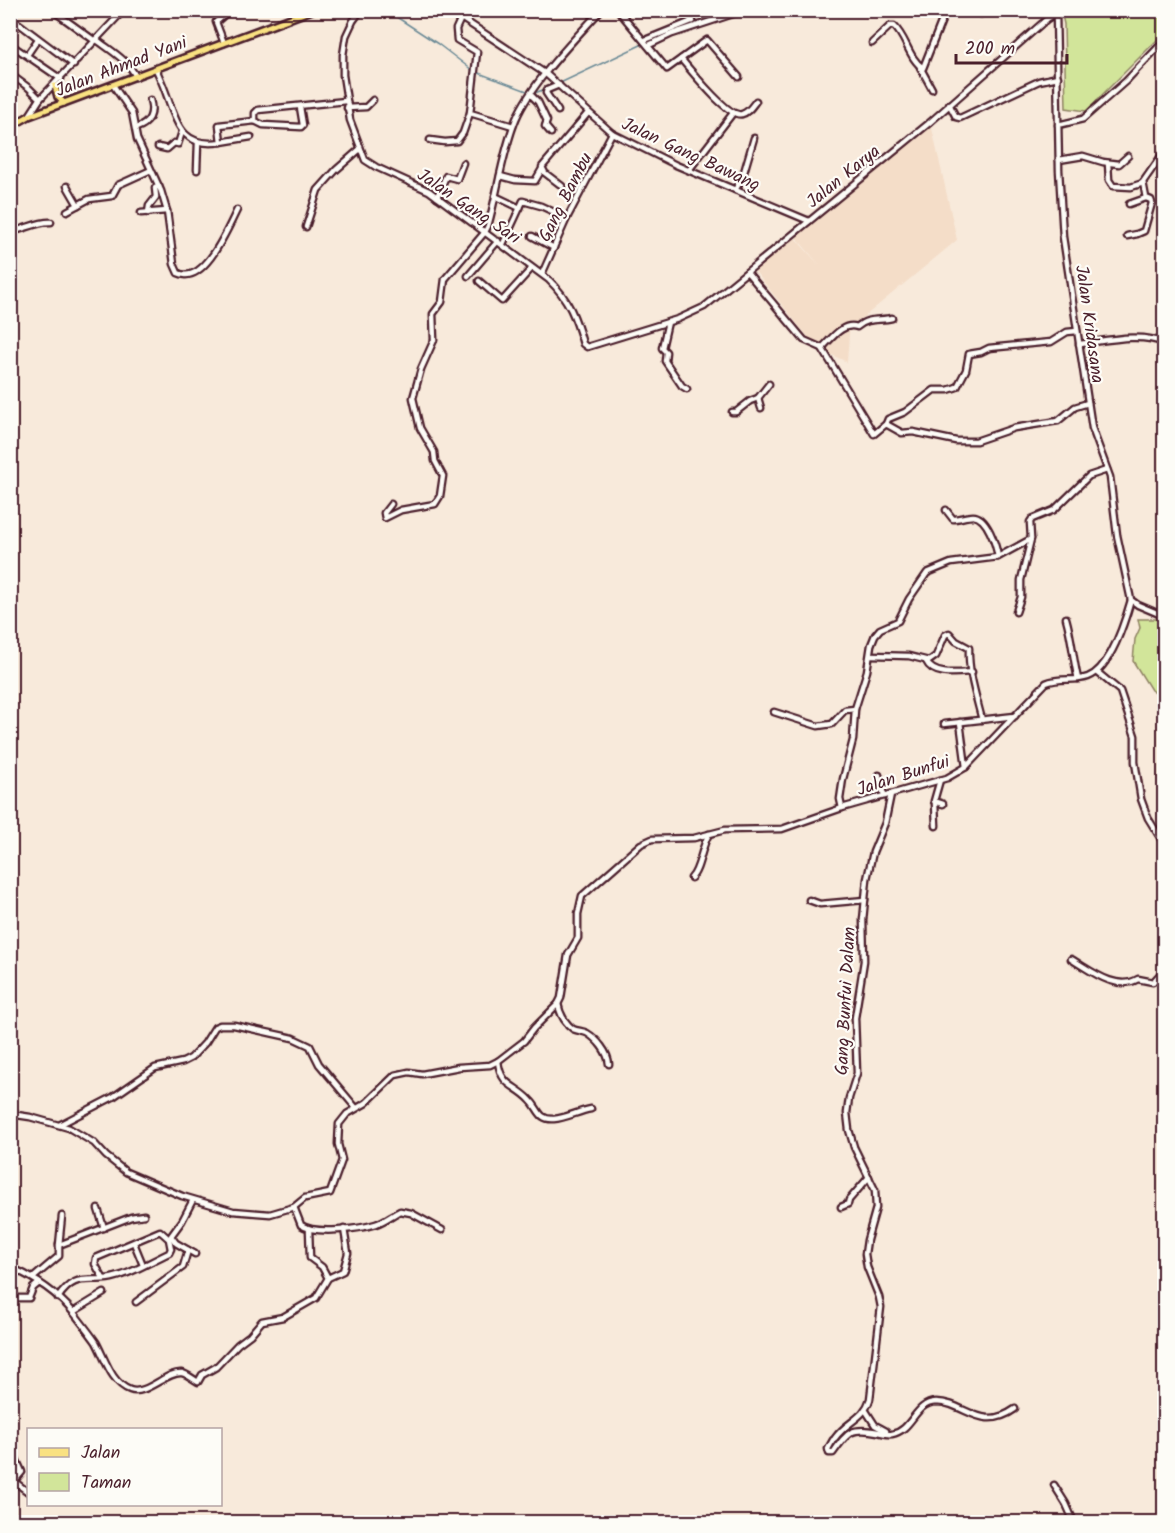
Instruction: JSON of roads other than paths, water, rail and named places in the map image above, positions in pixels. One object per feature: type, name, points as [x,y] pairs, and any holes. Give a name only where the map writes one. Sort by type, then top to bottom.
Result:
[{"type":"main road","name":"Jalan Ahmad Yani","points":[[11,126],[29,116],[312,10]]},
{"type":"main road","points":[[55,86],[58,97],[64,103]]},
{"type":"street","points":[[52,10],[118,55],[133,70],[136,77]]},
{"type":"street","points":[[223,10],[223,15],[216,22],[224,43]]},
{"type":"street","name":"Jalan Gang Sari","points":[[361,10],[349,29],[344,47],[343,75],[347,108],[365,160],[375,167],[419,185],[542,274],[557,287],[569,303],[584,346],[630,333]]},
{"type":"street","name":"Jalan Gang Bawang","points":[[449,10],[546,74],[612,134],[689,170],[810,221]]},
{"type":"street","points":[[618,10],[667,69],[693,48],[708,40],[739,77]]},
{"type":"street","points":[[683,10],[694,24]]},
{"type":"street","points":[[647,43],[694,24],[745,10]]},
{"type":"street","points":[[920,67],[923,67],[946,10]]},
{"type":"street","points":[[977,10],[981,14],[985,10]]},
{"type":"street","points":[[391,504],[384,513],[385,518],[401,510],[435,504],[440,496],[443,476],[435,461],[434,452],[420,428],[413,398],[421,369],[434,340],[433,314],[442,302],[444,281],[485,232],[513,126],[546,74],[599,11]]},
{"type":"street","points":[[29,116],[40,99],[55,86],[121,12]]},
{"type":"street","name":"Jalan Kridasana","points":[[1056,12],[1063,237],[1093,434],[1107,470],[1120,553],[1131,600]]},
{"type":"street","name":"Jalan Karya","points":[[630,333],[699,310],[810,221],[1056,12]]},
{"type":"street","points":[[10,17],[74,65]]},
{"type":"street","points":[[430,140],[457,141],[471,113],[477,52],[457,40],[456,29],[461,18]]},
{"type":"street","points":[[872,44],[890,26],[894,26],[932,88]]},
{"type":"street","points":[[27,55],[38,39]]},
{"type":"street","points":[[1058,125],[1083,120],[1126,81],[1164,41]]},
{"type":"street","points":[[10,44],[61,79]]},
{"type":"street","points":[[681,58],[709,91],[733,113],[744,114],[756,102]]},
{"type":"street","points":[[156,69],[172,115],[187,138],[209,144],[251,137]]},
{"type":"street","points":[[10,74],[40,99]]},
{"type":"street","points":[[950,104],[956,117],[960,118],[1039,81],[1058,77]]},
{"type":"street","points":[[558,84],[546,93],[558,111]]},
{"type":"street","points":[[113,85],[132,112],[137,139],[165,203],[174,264],[178,273],[185,276],[193,273],[213,255],[237,210]]},
{"type":"street","points":[[533,92],[547,121],[545,126],[551,133]]},
{"type":"street","points":[[136,128],[146,124],[149,120],[152,107],[150,100]]},
{"type":"street","points":[[347,108],[366,107],[373,100]]},
{"type":"street","points":[[255,121],[255,114],[258,110],[346,101]]},
{"type":"street","points":[[221,142],[219,125],[255,121],[271,126],[301,127],[303,125],[300,107]]},
{"type":"street","points":[[471,113],[513,126]]},
{"type":"street","points":[[500,176],[515,180],[535,181],[543,164],[588,113]]},
{"type":"street","points":[[689,170],[733,113]]},
{"type":"street","points":[[158,147],[166,149],[174,143],[178,144],[183,132]]},
{"type":"street","name":"Gang Bambu","points":[[542,274],[567,218],[612,134]]},
{"type":"street","points":[[735,190],[742,179],[754,138]]},
{"type":"street","points":[[197,170],[198,142]]},
{"type":"street","points":[[306,227],[318,190],[360,149]]},
{"type":"street","points":[[1146,198],[1143,183],[1150,169],[1164,152]]},
{"type":"street","points":[[1059,160],[1083,156],[1108,163],[1121,163],[1127,168]]},
{"type":"street","points":[[1121,163],[1128,156]]},
{"type":"street","points":[[437,197],[446,176],[457,179],[463,163]]},
{"type":"street","points":[[1108,163],[1109,180],[1113,186],[1131,187],[1143,183]]},
{"type":"street","points":[[542,169],[562,186]]},
{"type":"street","points":[[67,211],[93,197],[112,196],[118,185],[152,170]]},
{"type":"street","points":[[67,186],[78,205]]},
{"type":"street","points":[[148,213],[148,206],[156,197],[155,188],[159,186]]},
{"type":"street","points":[[495,196],[520,208]]},
{"type":"street","points":[[1127,236],[1140,233],[1145,229],[1152,203],[1146,198],[1129,204]]},
{"type":"street","points":[[468,276],[500,243],[523,201],[541,206],[567,218]]},
{"type":"street","points":[[141,213],[167,211]]},
{"type":"street","points":[[10,232],[51,222]]},
{"type":"street","points":[[532,236],[554,248]]},
{"type":"street","points":[[479,281],[502,301],[532,268]]},
{"type":"street","points":[[747,272],[804,340],[822,348],[855,399],[873,433],[886,424],[890,417],[905,412],[934,390],[948,390],[957,387],[966,370],[968,355],[1051,342],[1067,332],[1077,331]]},
{"type":"street","points":[[822,348],[845,326],[857,327],[872,319],[892,318]]},
{"type":"street","points":[[668,322],[662,348],[666,352],[665,361],[682,386],[687,389]]},
{"type":"street","points":[[1079,344],[1140,338],[1155,339],[1164,343]]},
{"type":"street","points":[[732,412],[736,412],[758,398],[769,384]]},
{"type":"street","points":[[758,398],[761,408]]},
{"type":"street","points":[[886,424],[902,433],[913,432],[956,441],[976,441],[1014,429],[1058,421],[1075,407],[1088,403]]},
{"type":"street","points":[[1016,612],[1021,597],[1021,580],[1031,539],[1030,520],[1054,510],[1089,476],[1107,470]]},
{"type":"street","points":[[946,510],[953,519],[973,516],[979,518],[995,542],[998,557]]},
{"type":"street","points":[[842,808],[841,792],[853,740],[855,709],[875,635],[885,626],[898,621],[909,599],[927,573],[951,563],[998,557],[1031,539]]},
{"type":"street","points":[[1164,616],[1131,600],[1126,618],[1112,649],[1097,672],[1120,691],[1136,736],[1135,762],[1139,795],[1148,818],[1164,844]]},
{"type":"street","points":[[1066,618],[1078,678]]},
{"type":"street","points":[[871,655],[909,656],[926,661],[932,660],[945,635],[949,633],[957,642],[969,648],[973,687],[982,720]]},
{"type":"street","points":[[926,661],[930,667],[946,674],[972,672]]},
{"type":"street","name":"Jalan Bunfui","points":[[558,1005],[568,955],[578,938],[578,914],[582,896],[641,844],[652,838],[680,839],[738,829],[782,829],[842,808],[940,780],[966,767],[1046,683],[1059,679],[1078,678],[1097,672]]},
{"type":"street","points":[[774,712],[818,726],[832,724],[845,710],[855,709]]},
{"type":"street","points":[[944,724],[1015,716]]},
{"type":"street","points":[[960,722],[966,767]]},
{"type":"street","points":[[879,775],[885,796]]},
{"type":"street","points":[[936,826],[934,798],[940,780]]},
{"type":"street","name":"Gang Bunfui Dalam","points":[[866,1411],[870,1399],[881,1307],[867,1267],[865,1254],[877,1197],[854,1147],[847,1113],[856,1073],[855,1018],[864,962],[863,920],[871,856],[885,823],[891,794]]},
{"type":"street","points":[[935,802],[943,804]]},
{"type":"street","points":[[691,878],[696,873],[703,847],[710,833]]},
{"type":"street","points":[[809,900],[819,904],[865,900]]},
{"type":"street","points":[[1071,959],[1098,975],[1121,984],[1138,980],[1153,982],[1164,970]]},
{"type":"street","points":[[10,1114],[61,1124],[94,1143],[110,1160],[126,1172],[193,1200],[233,1211],[270,1214],[294,1207],[305,1198],[327,1195],[332,1190],[342,1160],[338,1144],[338,1128],[346,1114],[366,1103],[395,1075],[490,1065],[524,1041],[558,1005],[566,1022],[574,1029],[590,1035],[607,1054],[609,1064]]},
{"type":"street","points":[[61,1124],[113,1097],[155,1068],[191,1058],[205,1043],[215,1027],[220,1025],[234,1025],[293,1038],[310,1046],[319,1064],[356,1108]]},
{"type":"street","points":[[498,1061],[499,1071],[507,1084],[530,1099],[538,1114],[543,1117],[555,1119],[591,1108]]},
{"type":"street","points":[[841,1207],[848,1204],[869,1177]]},
{"type":"street","points":[[58,1298],[65,1287],[74,1282],[114,1277],[169,1253],[170,1238],[193,1200]]},
{"type":"street","points":[[294,1207],[301,1225],[309,1229],[344,1229],[376,1224],[391,1218],[400,1211],[411,1214],[442,1230]]},
{"type":"street","points":[[98,1209],[104,1228]]},
{"type":"street","points":[[59,1245],[131,1217],[144,1215]]},
{"type":"street","points":[[33,1278],[59,1256],[62,1216]]},
{"type":"street","points":[[309,1229],[310,1258],[322,1267],[328,1278]]},
{"type":"street","points":[[10,1267],[39,1282],[73,1312],[97,1344],[114,1378],[130,1390],[138,1391],[179,1373],[184,1373],[198,1382],[250,1335],[262,1321],[283,1317],[316,1298],[328,1278],[343,1271],[347,1262],[348,1246],[344,1229]]},
{"type":"street","points":[[103,1278],[94,1263],[96,1258],[160,1231],[195,1254]]},
{"type":"street","points":[[134,1243],[143,1265]]},
{"type":"street","points":[[1161,1267],[1164,1248]]},
{"type":"street","points":[[136,1302],[183,1267],[188,1250]]},
{"type":"street","points":[[10,1298],[29,1298],[33,1288],[39,1282]]},
{"type":"street","points":[[73,1312],[104,1293]]},
{"type":"street","points":[[892,1434],[874,1425],[866,1411],[845,1425],[828,1449],[829,1453],[832,1453],[845,1436],[855,1430],[892,1434],[904,1428],[922,1406],[928,1403],[945,1403],[982,1418],[1006,1415],[1015,1409]]},
{"type":"street","points":[[16,1460],[22,1472],[13,1484],[27,1491]]},
{"type":"street","points":[[1054,1485],[1074,1522]]},
{"type":"waterway","points":[[377,10],[395,16],[472,70]]},
{"type":"waterway","points":[[648,42],[668,33]]},
{"type":"waterway","points":[[558,84],[643,44]]},
{"type":"waterway","points":[[476,72],[535,93],[545,89]]}]
